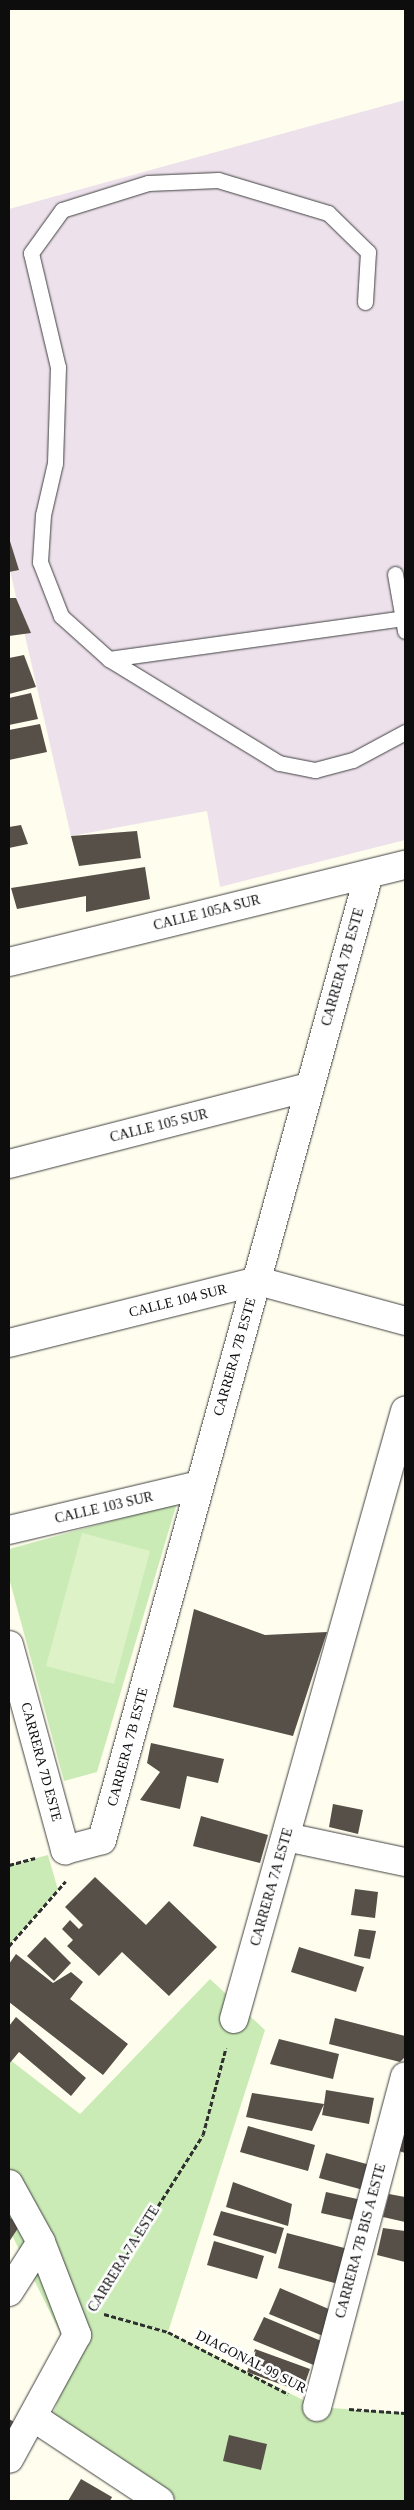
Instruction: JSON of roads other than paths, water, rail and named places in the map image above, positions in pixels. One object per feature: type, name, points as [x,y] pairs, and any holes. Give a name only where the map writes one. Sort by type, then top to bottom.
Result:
[{"type":"street","name":"CALLE 105A SUR","points":[[9,962],[405,865]]},
{"type":"street","name":"CARRERA 7B ESTE","points":[[65,1850],[102,1840],[199,1485],[258,1282],[309,1087],[369,874]]},
{"type":"street","name":"CALLE 105 SUR","points":[[9,1164],[309,1087]]},
{"type":"street","name":"CALLE 104 SUR","points":[[9,1343],[258,1282],[405,1321]]},
{"type":"street","name":"CARRERA 7A ESTE","points":[[234,2019],[405,1411]]},
{"type":"street","name":"CALLE 103 SUR","points":[[9,1530],[199,1485]]},
{"type":"street","name":"CARRERA 7D ESTE","points":[[9,1645],[16,1700],[65,1850]]},
{"type":"street","points":[[286,1837],[405,1862]]},
{"type":"street","name":"CARRERA 7B BIS A ESTE","points":[[317,2407],[405,2076]]},
{"type":"street","points":[[9,2184],[41,2242],[77,2335],[9,2459]]},
{"type":"street","points":[[9,2292],[41,2242]]},
{"type":"street","points":[[32,2417],[160,2501]]},
{"type":"lane","points":[[365,302],[368,252],[328,213],[218,180],[148,183],[62,210],[31,253],[58,367],[55,463],[43,516],[40,562],[62,616],[109,659],[279,763],[315,770],[353,760],[405,732]]},
{"type":"lane","points":[[109,659],[404,624],[395,574]]}]
